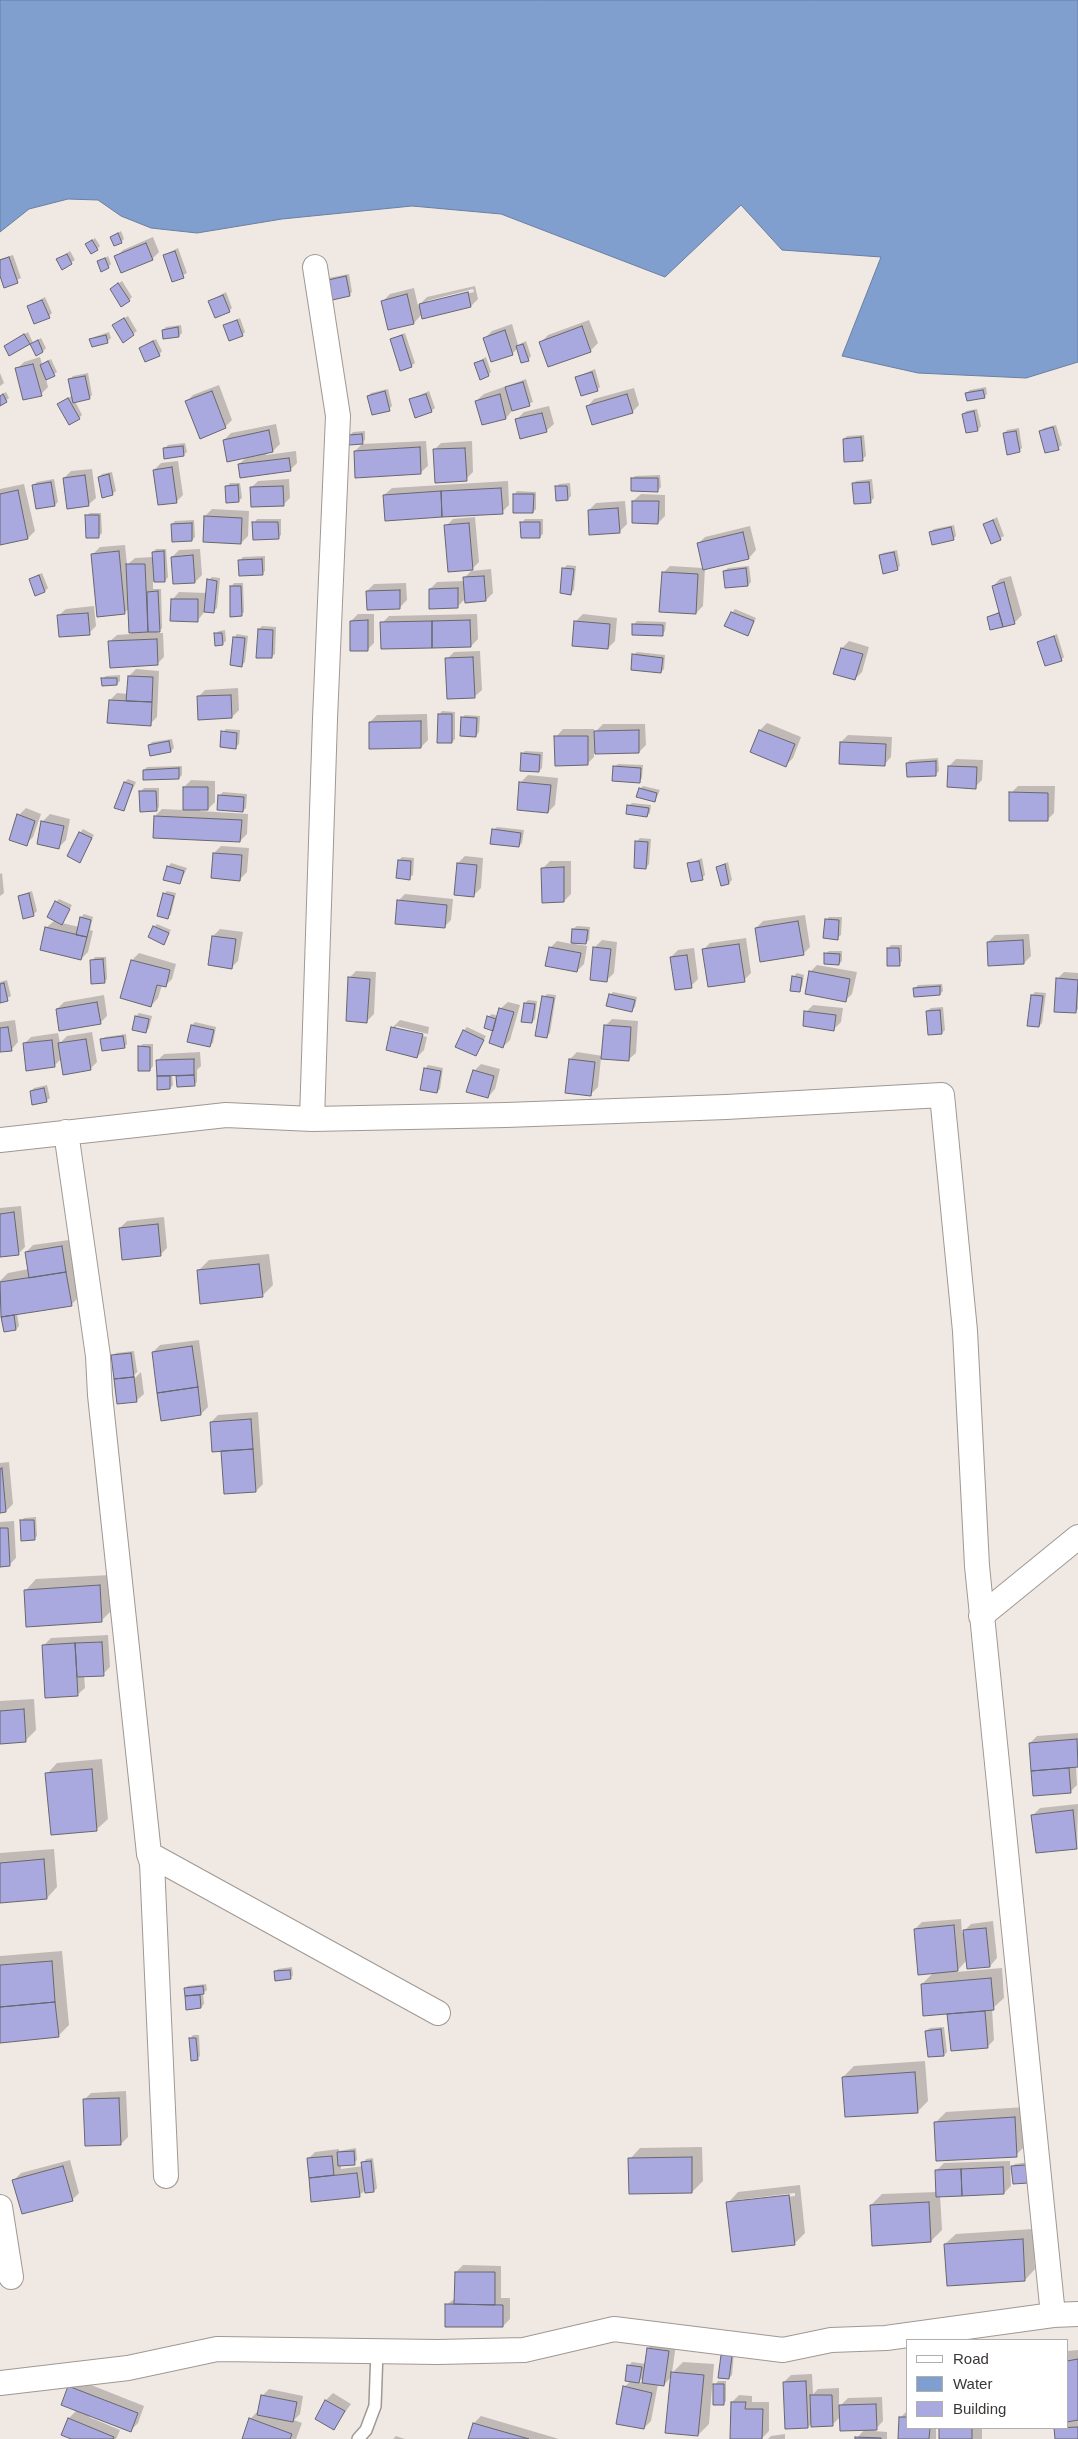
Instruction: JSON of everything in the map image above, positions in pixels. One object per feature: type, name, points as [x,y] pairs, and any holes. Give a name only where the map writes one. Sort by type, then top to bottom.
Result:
[{"type":"street","points":[[312,1119],[324,719],[338,416],[315,267]]},
{"type":"street","points":[[0,1140],[226,1115],[312,1119],[506,1115],[726,1107],[942,1095],[965,1331],[976,1566],[1053,2315]]},
{"type":"street","points":[[66,1132],[98,1356],[100,1395],[152,1863],[166,2176]]},
{"type":"street","points":[[981,1616],[1078,1537]]},
{"type":"street","points":[[150,1854],[438,2013]]},
{"type":"street","points":[[0,2207],[11,2277]]},
{"type":"street","points":[[0,2384],[128,2368],[217,2349],[524,2350],[614,2329],[783,2350],[831,2340],[886,2338],[1053,2315],[1078,2314]]},
{"type":"lane","points":[[358,2439],[366,2430],[375,2406],[377,2351]]},
{"type":"water","points":[[0,0],[1078,0],[1078,362],[1026,378],[918,373],[842,356],[881,257],[782,250],[741,205],[665,277],[501,214],[412,206],[282,219],[197,233],[151,228],[121,216],[98,200],[68,199],[29,209],[0,232]]},
{"type":"building","points":[[118,233],[122,243],[114,246],[110,237]]},
{"type":"building","points":[[92,240],[98,250],[91,254],[85,244]]},
{"type":"building","points":[[146,243],[153,260],[121,273],[114,256]]},
{"type":"building","points":[[175,251],[184,278],[172,282],[163,255]]},
{"type":"building","points":[[67,254],[72,264],[62,270],[56,259]]},
{"type":"building","points":[[9,257],[18,283],[4,288],[0,276],[0,260]]},
{"type":"building","points":[[105,258],[109,268],[101,272],[97,261]]},
{"type":"building","points":[[346,276],[350,296],[328,301],[324,281]]},
{"type":"building","points":[[118,283],[130,301],[121,307],[110,289]]},
{"type":"building","points":[[468,292],[471,307],[422,319],[419,304]]},
{"type":"building","points":[[407,294],[414,324],[388,330],[381,301]]},
{"type":"building","points":[[223,295],[230,312],[215,318],[208,301]]},
{"type":"building","points":[[42,300],[50,318],[34,324],[27,306]]},
{"type":"building","points":[[124,318],[134,335],[123,343],[112,325]]},
{"type":"building","points":[[237,320],[243,336],[229,341],[223,325]]},
{"type":"building","points":[[582,326],[591,352],[548,367],[539,342]]},
{"type":"building","points":[[178,327],[179,337],[163,339],[162,330]]},
{"type":"building","points":[[505,330],[513,355],[491,362],[483,338]]},
{"type":"building","points":[[24,334],[30,344],[9,356],[4,346]]},
{"type":"building","points":[[106,335],[108,343],[92,347],[89,339]]},
{"type":"building","points":[[402,335],[412,367],[400,371],[390,339]]},
{"type":"building","points":[[38,340],[43,352],[36,356],[30,344]]},
{"type":"building","points":[[153,341],[160,356],[145,362],[139,348]]},
{"type":"building","points":[[523,344],[529,361],[521,363],[516,346]]},
{"type":"building","points":[[483,360],[489,376],[480,380],[474,363]]},
{"type":"building","points":[[48,361],[55,376],[46,380],[40,365]]},
{"type":"building","points":[[33,364],[42,396],[23,400],[15,368]]},
{"type":"building","points":[[592,372],[598,391],[581,396],[575,377]]},
{"type":"building","points":[[85,376],[90,399],[73,403],[68,379]]},
{"type":"building","points":[[523,382],[530,406],[512,411],[505,387]]},
{"type":"building","points":[[983,390],[985,398],[967,401],[965,393]]},
{"type":"building","points":[[212,391],[226,428],[200,439],[185,401]]},
{"type":"building","points":[[385,391],[390,411],[372,415],[367,396]]},
{"type":"building","points":[[3,394],[7,402],[0,406],[0,396]]},
{"type":"building","points":[[426,394],[432,412],[415,418],[409,399]]},
{"type":"building","points":[[500,394],[506,419],[482,425],[475,401]]},
{"type":"building","points":[[627,394],[633,413],[592,425],[586,406]]},
{"type":"building","points":[[68,398],[80,419],[69,425],[57,404]]},
{"type":"building","points":[[974,411],[978,431],[966,433],[962,414]]},
{"type":"building","points":[[542,413],[547,432],[520,439],[515,419]]},
{"type":"building","points":[[1053,427],[1059,450],[1045,453],[1039,431]]},
{"type":"building","points":[[269,430],[273,452],[227,462],[223,440]]},
{"type":"building","points":[[1016,431],[1020,452],[1007,455],[1003,433]]},
{"type":"building","points":[[362,434],[363,444],[349,445],[349,435]]},
{"type":"building","points":[[861,437],[863,461],[844,462],[843,439]]},
{"type":"building","points":[[183,446],[184,456],[164,459],[163,448]]},
{"type":"building","points":[[420,447],[421,474],[355,478],[354,451]]},
{"type":"building","points":[[465,448],[467,481],[435,483],[433,449]]},
{"type":"building","points":[[289,458],[291,471],[240,478],[238,464]]},
{"type":"building","points":[[172,467],[177,503],[158,505],[153,470]]},
{"type":"building","points":[[109,474],[113,495],[102,498],[98,477]]},
{"type":"building","points":[[85,475],[89,506],[67,509],[63,478]]},
{"type":"building","points":[[631,478],[658,478],[658,492],[631,491]]},
{"type":"building","points":[[51,482],[55,506],[36,509],[32,485]]},
{"type":"building","points":[[869,482],[871,503],[854,504],[852,483]]},
{"type":"building","points":[[238,485],[239,502],[226,503],[225,486]]},
{"type":"building","points":[[283,486],[284,506],[251,507],[250,487]]},
{"type":"building","points":[[555,486],[567,486],[568,500],[556,501]]},
{"type":"building","points":[[501,488],[503,514],[442,517],[441,491]]},
{"type":"building","points":[[18,490],[28,539],[0,545],[0,494]]},
{"type":"building","points":[[441,491],[442,517],[385,521],[383,495]]},
{"type":"building","points":[[513,494],[534,494],[533,513],[513,513]]},
{"type":"building","points":[[632,501],[659,501],[658,524],[632,523]]},
{"type":"building","points":[[618,508],[620,533],[589,535],[588,510]]},
{"type":"building","points":[[85,515],[99,515],[99,538],[86,538]]},
{"type":"building","points":[[204,516],[242,518],[241,544],[203,542]]},
{"type":"building","points":[[993,520],[1001,540],[991,544],[983,524]]},
{"type":"building","points":[[252,522],[278,522],[279,539],[253,540]]},
{"type":"building","points":[[520,522],[540,522],[540,538],[521,538]]},
{"type":"building","points":[[192,523],[192,541],[172,542],[171,524]]},
{"type":"building","points":[[469,523],[473,570],[448,572],[444,525]]},
{"type":"building","points":[[951,527],[954,540],[932,545],[929,532]]},
{"type":"building","points":[[743,532],[749,559],[703,570],[697,543]]},
{"type":"building","points":[[119,551],[125,614],[97,617],[91,554]]},
{"type":"building","points":[[164,551],[165,582],[154,582],[152,552]]},
{"type":"building","points":[[894,552],[898,570],[883,574],[879,555]]},
{"type":"building","points":[[193,555],[195,583],[173,584],[171,557]]},
{"type":"building","points":[[262,559],[263,575],[239,576],[238,560]]},
{"type":"building","points":[[126,564],[145,564],[148,632],[129,633]]},
{"type":"building","points":[[562,568],[574,569],[571,595],[560,593]]},
{"type":"building","points":[[746,568],[748,586],[725,588],[723,571]]},
{"type":"building","points":[[662,572],[698,574],[696,614],[659,612]]},
{"type":"building","points":[[39,575],[45,592],[35,596],[29,579]]},
{"type":"building","points":[[484,576],[486,601],[465,603],[463,577]]},
{"type":"building","points":[[207,579],[217,581],[214,613],[204,612]]},
{"type":"building","points":[[1004,582],[1015,624],[1003,627],[992,586]]},
{"type":"building","points":[[230,586],[241,586],[242,616],[230,617]]},
{"type":"building","points":[[458,588],[458,608],[429,609],[429,589]]},
{"type":"building","points":[[400,590],[400,609],[367,610],[366,591]]},
{"type":"building","points":[[158,591],[160,632],[148,632],[147,592]]},
{"type":"building","points":[[171,599],[198,599],[198,622],[170,621]]},
{"type":"building","points":[[731,612],[754,621],[748,636],[724,626]]},
{"type":"building","points":[[88,613],[90,635],[59,637],[57,615]]},
{"type":"building","points":[[999,613],[1003,627],[990,630],[987,617]]},
{"type":"building","points":[[368,620],[368,651],[350,651],[350,621]]},
{"type":"building","points":[[470,620],[471,647],[432,648],[432,621]]},
{"type":"building","points":[[432,621],[432,648],[381,649],[380,622]]},
{"type":"building","points":[[574,621],[610,624],[608,649],[572,646]]},
{"type":"building","points":[[632,624],[663,625],[663,636],[632,635]]},
{"type":"building","points":[[258,629],[273,630],[272,658],[256,658]]},
{"type":"building","points":[[214,633],[222,633],[223,645],[215,646]]},
{"type":"building","points":[[1054,636],[1062,661],[1045,666],[1037,642]]},
{"type":"building","points":[[233,637],[245,638],[242,667],[230,665]]},
{"type":"building","points":[[157,639],[158,665],[110,668],[108,641]]},
{"type":"building","points":[[841,648],[863,654],[855,680],[833,674]]},
{"type":"building","points":[[632,654],[663,658],[661,673],[631,670]]},
{"type":"building","points":[[473,657],[475,698],[447,699],[445,658]]},
{"type":"building","points":[[128,676],[153,677],[152,702],[126,701]]},
{"type":"building","points":[[101,678],[117,678],[117,685],[102,686]]},
{"type":"building","points":[[231,695],[232,718],[198,720],[197,696]]},
{"type":"building","points":[[109,700],[152,702],[151,726],[107,723]]},
{"type":"building","points":[[438,714],[452,714],[452,743],[437,743]]},
{"type":"building","points":[[461,717],[477,718],[476,737],[460,736]]},
{"type":"building","points":[[421,721],[421,748],[369,749],[369,722]]},
{"type":"building","points":[[639,730],[639,753],[595,754],[594,731]]},
{"type":"building","points":[[759,730],[795,744],[786,767],[750,752]]},
{"type":"building","points":[[221,731],[237,733],[236,749],[220,747]]},
{"type":"building","points":[[554,736],[588,736],[588,765],[555,766]]},
{"type":"building","points":[[169,741],[171,752],[150,756],[148,745]]},
{"type":"building","points":[[840,742],[886,744],[885,766],[839,764]]},
{"type":"building","points":[[521,753],[540,755],[539,772],[520,771]]},
{"type":"building","points":[[936,761],[936,776],[907,777],[906,763]]},
{"type":"building","points":[[613,766],[641,768],[640,783],[612,781]]},
{"type":"building","points":[[948,766],[977,767],[976,789],[947,787]]},
{"type":"building","points":[[179,768],[179,779],[143,780],[143,770]]},
{"type":"building","points":[[124,782],[133,785],[124,811],[114,808]]},
{"type":"building","points":[[519,782],[551,785],[548,813],[517,810]]},
{"type":"building","points":[[183,787],[208,787],[208,810],[183,810]]},
{"type":"building","points":[[639,788],[657,793],[655,802],[636,797]]},
{"type":"building","points":[[139,791],[156,791],[157,811],[140,812]]},
{"type":"building","points":[[1009,792],[1048,793],[1048,821],[1009,821]]},
{"type":"building","points":[[218,795],[244,797],[243,812],[217,810]]},
{"type":"building","points":[[627,805],[649,808],[647,817],[626,814]]},
{"type":"building","points":[[17,814],[35,821],[27,846],[9,840]]},
{"type":"building","points":[[154,816],[242,820],[240,842],[153,838]]},
{"type":"building","points":[[41,821],[64,826],[59,849],[37,844]]},
{"type":"building","points":[[492,829],[521,833],[519,847],[490,844]]},
{"type":"building","points":[[79,832],[92,838],[80,863],[67,856]]},
{"type":"building","points":[[635,841],[648,842],[646,869],[634,868]]},
{"type":"building","points":[[213,853],[242,855],[240,881],[211,878]]},
{"type":"building","points":[[398,860],[411,861],[410,880],[396,878]]},
{"type":"building","points":[[699,861],[703,880],[691,882],[687,863]]},
{"type":"building","points":[[457,863],[477,865],[474,897],[454,895]]},
{"type":"building","points":[[725,864],[729,884],[721,886],[716,867]]},
{"type":"building","points":[[167,866],[184,871],[180,884],[163,880]]},
{"type":"building","points":[[564,867],[564,902],[542,903],[541,868]]},
{"type":"building","points":[[29,893],[34,916],[23,919],[18,896]]},
{"type":"building","points":[[163,893],[174,896],[168,919],[157,916]]},
{"type":"building","points":[[397,900],[447,905],[445,928],[395,924]]},
{"type":"building","points":[[55,901],[70,909],[62,925],[47,917]]},
{"type":"building","points":[[80,917],[91,920],[87,937],[76,935]]},
{"type":"building","points":[[825,919],[839,920],[838,940],[823,938]]},
{"type":"building","points":[[798,921],[804,955],[760,962],[755,928]]},
{"type":"building","points":[[153,926],[169,933],[164,945],[148,937]]},
{"type":"building","points":[[45,927],[87,937],[81,960],[40,950]]},
{"type":"building","points":[[572,929],[588,930],[586,944],[571,943]]},
{"type":"building","points":[[212,936],[236,939],[232,969],[208,965]]},
{"type":"building","points":[[1023,940],[1024,964],[988,966],[987,942]]},
{"type":"building","points":[[739,944],[745,982],[708,987],[702,949]]},
{"type":"building","points":[[549,947],[581,953],[577,972],[545,966]]},
{"type":"building","points":[[593,947],[611,949],[607,982],[590,980]]},
{"type":"building","points":[[887,948],[899,948],[900,966],[887,966]]},
{"type":"building","points":[[824,953],[840,954],[839,965],[824,964]]},
{"type":"building","points":[[687,955],[692,988],[675,990],[670,957]]},
{"type":"building","points":[[103,959],[105,983],[91,984],[90,960]]},
{"type":"building","points":[[131,960],[170,970],[166,987],[157,985],[151,1007],[120,998]]},
{"type":"building","points":[[809,971],[850,979],[846,1002],[805,994]]},
{"type":"building","points":[[792,976],[802,978],[800,992],[790,991]]},
{"type":"building","points":[[348,977],[370,979],[367,1023],[346,1021]]},
{"type":"building","points":[[1056,978],[1078,980],[1076,1013],[1054,1012]]},
{"type":"building","points":[[4,983],[8,1001],[0,1003],[0,984]]},
{"type":"building","points":[[940,986],[940,995],[914,997],[913,988]]},
{"type":"building","points":[[609,994],[635,1000],[632,1012],[606,1006]]},
{"type":"building","points":[[1031,995],[1043,996],[1039,1027],[1027,1026]]},
{"type":"building","points":[[542,996],[554,998],[547,1038],[535,1036]]},
{"type":"building","points":[[97,1002],[101,1024],[59,1031],[56,1009]]},
{"type":"building","points":[[524,1003],[535,1004],[532,1023],[521,1022]]},
{"type":"building","points":[[499,1008],[514,1012],[503,1048],[489,1043]]},
{"type":"building","points":[[940,1010],[942,1034],[928,1035],[926,1011]]},
{"type":"building","points":[[804,1011],[836,1015],[834,1031],[803,1026]]},
{"type":"building","points":[[135,1016],[149,1019],[146,1033],[132,1030]]},
{"type":"building","points":[[487,1016],[496,1019],[493,1031],[484,1028]]},
{"type":"building","points":[[191,1025],[214,1030],[210,1047],[187,1042]]},
{"type":"building","points":[[604,1025],[631,1027],[629,1061],[601,1059]]},
{"type":"building","points":[[8,1027],[12,1051],[0,1052],[0,1028]]},
{"type":"building","points":[[391,1027],[423,1034],[417,1058],[386,1050]]},
{"type":"building","points":[[463,1030],[484,1040],[476,1056],[455,1047]]},
{"type":"building","points":[[123,1036],[125,1048],[102,1051],[100,1039]]},
{"type":"building","points":[[86,1039],[91,1070],[63,1075],[58,1043]]},
{"type":"building","points":[[52,1040],[55,1067],[26,1071],[23,1043]]},
{"type":"building","points":[[138,1046],[150,1047],[150,1071],[138,1071]]},
{"type":"building","points":[[194,1059],[194,1075],[157,1076],[156,1060]]},
{"type":"building","points":[[569,1059],[595,1062],[591,1096],[565,1093]]},
{"type":"building","points":[[424,1068],[441,1071],[437,1093],[420,1090]]},
{"type":"building","points":[[473,1070],[494,1076],[488,1098],[466,1092]]},
{"type":"building","points":[[194,1075],[195,1086],[177,1087],[176,1076]]},
{"type":"building","points":[[157,1076],[170,1076],[170,1089],[157,1090]]},
{"type":"building","points":[[44,1088],[47,1102],[32,1105],[30,1091]]},
{"type":"building","points":[[14,1212],[19,1255],[0,1257],[0,1214]]},
{"type":"building","points":[[158,1224],[161,1256],[122,1260],[119,1228]]},
{"type":"building","points":[[62,1246],[66,1272],[29,1278],[25,1252]]},
{"type":"building","points":[[259,1264],[263,1297],[200,1304],[197,1270]]},
{"type":"building","points":[[66,1272],[72,1306],[1,1317],[0,1282]]},
{"type":"building","points":[[14,1315],[16,1330],[4,1332],[1,1317]]},
{"type":"building","points":[[192,1346],[198,1387],[157,1393],[152,1352]]},
{"type":"building","points":[[131,1353],[134,1377],[114,1379],[111,1355]]},
{"type":"building","points":[[134,1377],[137,1402],[117,1404],[114,1379]]},
{"type":"building","points":[[198,1387],[201,1415],[161,1421],[157,1393]]},
{"type":"building","points":[[251,1419],[253,1449],[212,1452],[210,1422]]},
{"type":"building","points":[[253,1449],[256,1492],[224,1494],[221,1451]]},
{"type":"building","points":[[2,1468],[6,1512],[0,1513],[0,1469]]},
{"type":"building","points":[[20,1520],[34,1520],[35,1540],[21,1541]]},
{"type":"building","points":[[0,1528],[8,1528],[10,1566],[0,1567]]},
{"type":"building","points":[[100,1585],[102,1622],[26,1627],[24,1590]]},
{"type":"building","points":[[102,1642],[104,1676],[77,1677],[75,1643]]},
{"type":"building","points":[[75,1643],[78,1696],[45,1698],[42,1645]]},
{"type":"building","points":[[24,1709],[26,1742],[0,1744],[0,1711]]},
{"type":"building","points":[[1077,1739],[1078,1767],[1031,1771],[1029,1743]]},
{"type":"building","points":[[1069,1768],[1071,1793],[1033,1796],[1031,1771]]},
{"type":"building","points":[[92,1769],[97,1831],[51,1835],[45,1773]]},
{"type":"building","points":[[1073,1810],[1077,1849],[1036,1853],[1031,1815]]},
{"type":"building","points":[[44,1859],[47,1899],[0,1903],[0,1863]]},
{"type":"building","points":[[954,1925],[958,1971],[918,1975],[914,1929]]},
{"type":"building","points":[[986,1928],[990,1967],[967,1969],[963,1930]]},
{"type":"building","points":[[52,1961],[55,2002],[0,2007],[0,1965]]},
{"type":"building","points":[[290,1970],[291,1979],[275,1981],[274,1971]]},
{"type":"building","points":[[991,1978],[994,2010],[923,2016],[921,1984]]},
{"type":"building","points":[[203,1986],[204,1994],[185,1996],[184,1988]]},
{"type":"building","points":[[200,1995],[201,2008],[186,2010],[185,1996]]},
{"type":"building","points":[[55,2002],[59,2037],[0,2043],[0,2007]]},
{"type":"building","points":[[985,2011],[988,2048],[951,2051],[947,2014]]},
{"type":"building","points":[[941,2029],[944,2056],[928,2057],[925,2031]]},
{"type":"building","points":[[189,2038],[196,2038],[198,2060],[191,2061]]},
{"type":"building","points":[[915,2072],[918,2113],[845,2117],[842,2077]]},
{"type":"building","points":[[119,2098],[121,2145],[85,2146],[83,2099]]},
{"type":"building","points":[[1015,2117],[1017,2157],[936,2161],[934,2122]]},
{"type":"building","points":[[354,2151],[355,2165],[338,2166],[337,2152]]},
{"type":"building","points":[[332,2156],[334,2175],[309,2178],[307,2158]]},
{"type":"building","points":[[692,2157],[692,2193],[629,2194],[628,2158]]},
{"type":"building","points":[[371,2161],[374,2192],[365,2193],[361,2162]]},
{"type":"building","points":[[1026,2165],[1028,2183],[1013,2184],[1011,2166]]},
{"type":"building","points":[[63,2166],[73,2201],[22,2214],[12,2180]]},
{"type":"building","points":[[1003,2167],[1004,2194],[962,2196],[961,2169]]},
{"type":"building","points":[[961,2169],[962,2196],[936,2197],[935,2170]]},
{"type":"building","points":[[357,2173],[360,2197],[311,2202],[309,2178]]},
{"type":"building","points":[[789,2195],[795,2245],[732,2252],[726,2202]]},
{"type":"building","points":[[929,2202],[931,2242],[872,2246],[870,2205]]},
{"type":"building","points":[[1023,2239],[1025,2281],[947,2286],[944,2244]]},
{"type":"building","points":[[455,2272],[495,2272],[495,2305],[454,2304]]},
{"type":"building","points":[[445,2304],[503,2305],[503,2327],[445,2327]]},
{"type":"building","points":[[647,2348],[669,2351],[664,2386],[642,2383]]},
{"type":"building","points":[[721,2355],[732,2356],[729,2379],[718,2378]]},
{"type":"building","points":[[1078,2359],[1078,2420],[1068,2422],[1068,2361]]},
{"type":"building","points":[[627,2365],[642,2367],[639,2383],[625,2381]]},
{"type":"building","points":[[671,2372],[704,2375],[698,2436],[665,2433]]},
{"type":"building","points":[[806,2381],[808,2428],[785,2429],[783,2382]]},
{"type":"building","points":[[713,2384],[724,2384],[724,2405],[713,2405]]},
{"type":"building","points":[[68,2386],[138,2413],[131,2432],[61,2405]]},
{"type":"building","points":[[623,2386],[652,2393],[644,2429],[616,2424]]},
{"type":"building","points":[[261,2395],[297,2402],[293,2422],[257,2415]]},
{"type":"building","points":[[810,2395],[832,2395],[833,2426],[811,2427]]},
{"type":"building","points":[[325,2400],[345,2411],[334,2430],[315,2419]]},
{"type":"building","points":[[731,2402],[746,2402],[745,2409],[763,2409],[762,2439],[730,2439]]},
{"type":"building","points":[[876,2404],[877,2430],[840,2431],[839,2405]]},
{"type":"building","points":[[899,2417],[906,2417],[906,2429],[930,2429],[929,2439],[898,2439]]},
{"type":"building","points":[[68,2418],[114,2437],[113,2439],[71,2439],[61,2435]]},
{"type":"building","points":[[249,2418],[292,2434],[290,2439],[242,2439]]},
{"type":"building","points":[[473,2423],[529,2439],[468,2439]]},
{"type":"building","points":[[1068,2427],[1078,2427],[1078,2439],[1055,2439],[1054,2429],[1068,2429]]},
{"type":"building","points":[[939,2429],[972,2429],[972,2439],[939,2439]]},
{"type":"building","points":[[855,2437],[881,2438],[881,2439],[855,2439]]}]
